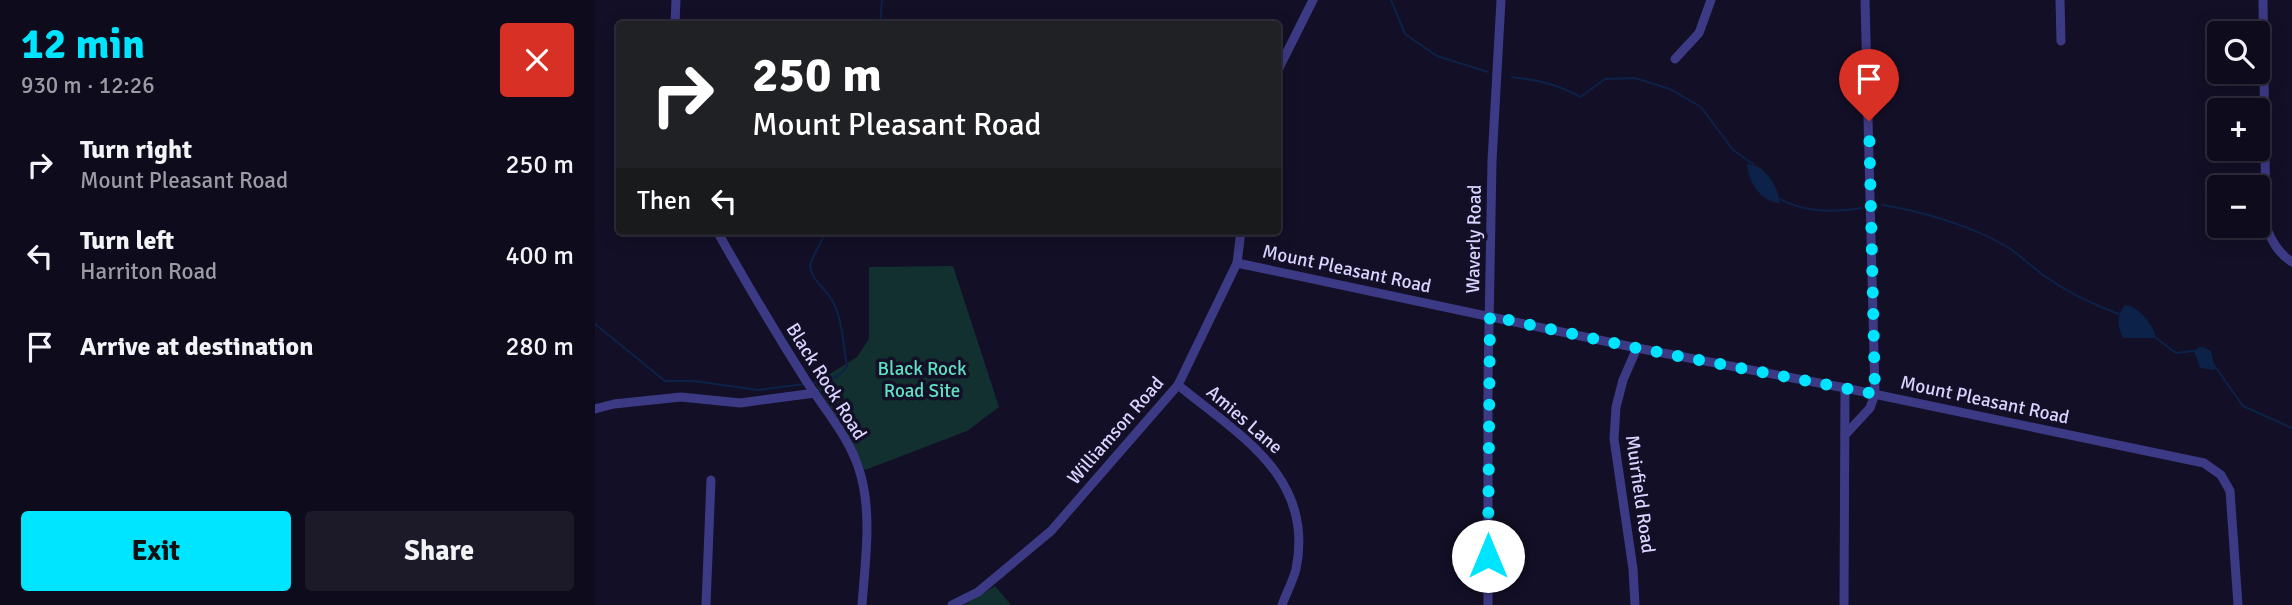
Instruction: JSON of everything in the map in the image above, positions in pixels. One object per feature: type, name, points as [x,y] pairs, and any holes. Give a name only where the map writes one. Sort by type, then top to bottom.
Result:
[{"type":"street","points":[[674,21],[676,0]]},
{"type":"street","points":[[1281,64],[1313,0]]},
{"type":"street","name":"Waverly Road","points":[[1488,605],[1493,139],[1501,0]]},
{"type":"street","points":[[1675,59],[1699,33],[1711,0]]},
{"type":"street","points":[[1845,435],[1870,408],[1875,394],[1865,0]]},
{"type":"street","points":[[2060,0],[2061,41]]},
{"type":"street","points":[[2263,0],[2266,226],[2273,243],[2284,257],[2292,262]]},
{"type":"street","name":"Black Rock Road","points":[[719,235],[751,293],[851,450],[862,479],[866,518],[862,605]]},
{"type":"street","name":"Williamson Road","points":[[952,605],[978,592],[1051,531],[1178,385],[1237,263],[1240,235]]},
{"type":"street","name":"Mount Pleasant Road","points":[[1237,263],[1637,348],[1875,394],[2204,463],[2214,468],[2227,482],[2230,491],[2238,605]]},
{"type":"street","name":"Muirfield Road","points":[[1635,605],[1633,569],[1614,439],[1620,394],[1637,348]]},
{"type":"street","name":"Amies Lane","points":[[1178,385],[1263,456],[1277,471],[1288,492],[1296,513],[1298,538],[1296,570],[1282,605]]},
{"type":"street","points":[[595,409],[614,404],[681,397],[740,403],[810,387]]},
{"type":"street","points":[[1844,605],[1845,388]]},
{"type":"street","points":[[706,605],[711,480]]},
{"type":"green space","name":"Black Rock Road Site","points":[[953,266],[999,407],[967,431],[865,470],[846,432],[815,383],[857,357],[869,339],[869,267]]},
{"type":"green space","points":[[995,586],[1011,605],[964,605]]},
{"type":"water","points":[[1747,164],[1765,172],[1777,190],[1780,203],[1761,195],[1750,177]]},
{"type":"water","points":[[2125,305],[2145,317],[2156,338],[2123,338],[2118,321]]},
{"type":"water","points":[[2199,347],[2211,351],[2215,370],[2200,368],[2194,351]]},
{"type":"waterway","points":[[880,21],[882,0]]},
{"type":"waterway","points":[[1391,0],[1405,34],[1437,56],[1488,72]]},
{"type":"waterway","points":[[1512,77],[1547,83],[1580,97],[1605,79],[1635,78],[1670,89],[1701,107],[1733,150],[1753,164]]},
{"type":"waterway","points":[[1780,199],[1798,207],[1819,210],[1861,208]]},
{"type":"waterway","points":[[1882,205],[1914,211],[1980,233],[2009,248],[2061,287],[2119,314]]},
{"type":"waterway","points":[[813,383],[837,376],[847,366],[836,309],[811,271],[812,259],[824,235]]},
{"type":"waterway","points":[[595,324],[665,381],[694,381],[758,390],[804,384]]},
{"type":"waterway","points":[[2156,338],[2176,353],[2194,351]]},
{"type":"waterway","points":[[2214,365],[2243,406],[2292,428]]},
{"type":"route","points":[[1488,556],[1490,316],[1637,348],[1875,394],[1869,121]]}]
